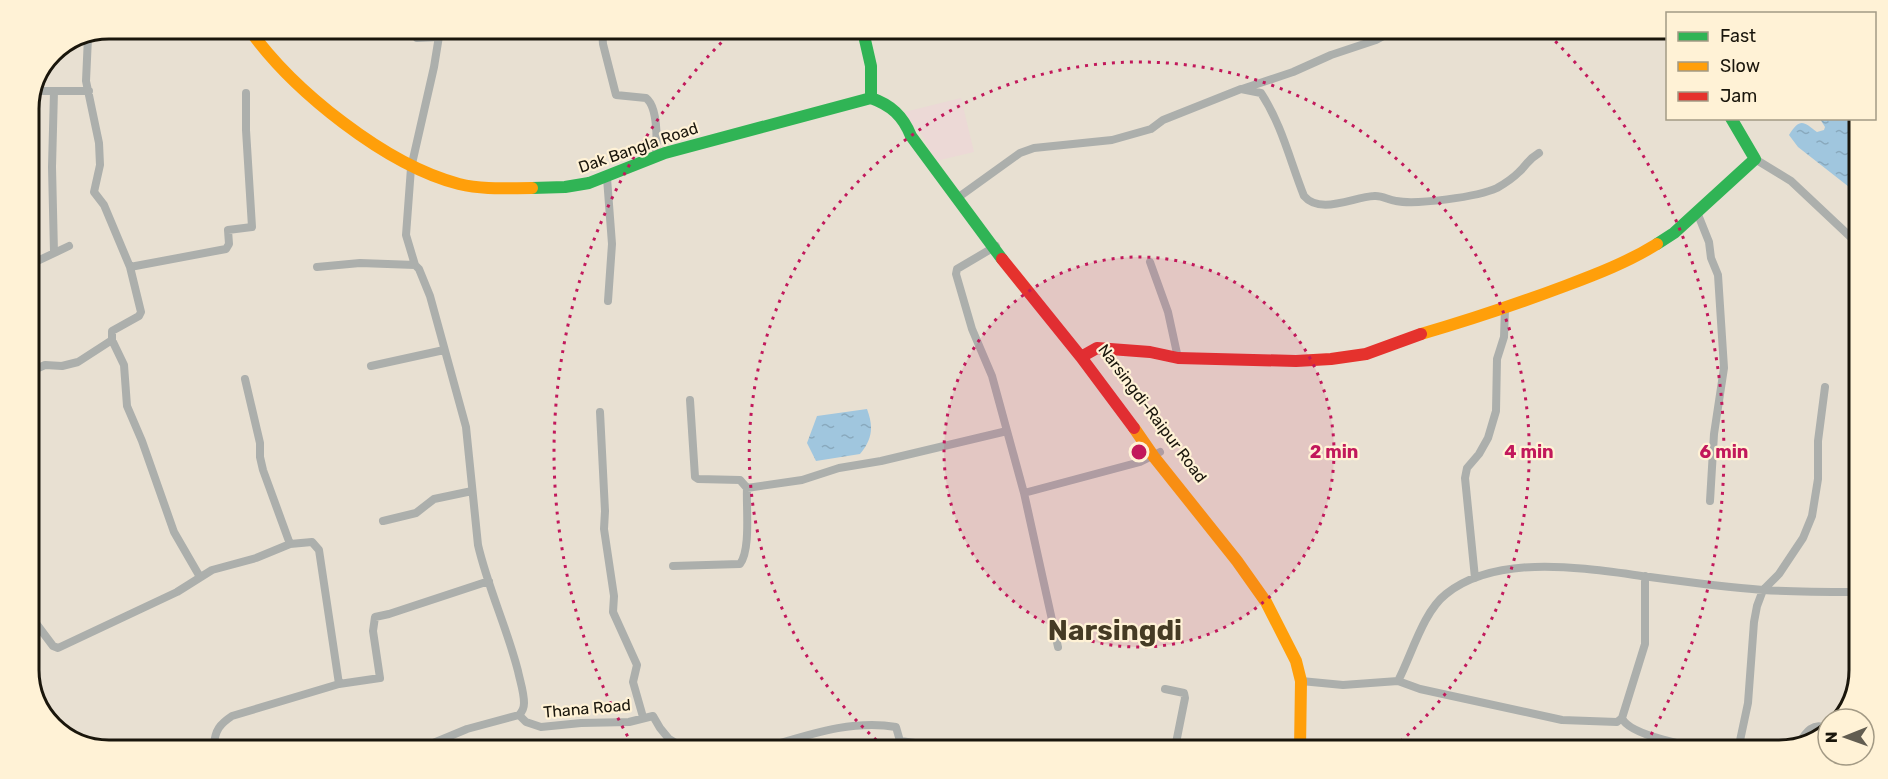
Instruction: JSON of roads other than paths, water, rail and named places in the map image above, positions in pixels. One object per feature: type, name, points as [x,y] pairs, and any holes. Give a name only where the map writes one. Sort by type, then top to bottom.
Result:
[{"type":"main road","name":"Dak Bangla Road","points":[[256,39],[291,76],[367,139],[411,168],[427,175],[481,188],[564,187],[607,178],[656,156],[768,123],[871,98]]},
{"type":"main road","points":[[865,39],[871,66],[871,98]]},
{"type":"main road","name":"Narsingdi-Raipur Road","points":[[871,98],[886,102],[897,112],[911,136],[995,246],[1084,355],[1119,407],[1157,454],[1266,602],[1304,681],[1309,713],[1308,740]]},
{"type":"main road","points":[[1084,355],[1097,348],[1150,352],[1178,358],[1296,361],[1331,359],[1366,354],[1412,337],[1505,309],[1637,256],[1674,233],[1755,159],[1732,120]]},
{"type":"main road","name":"Narsingdi-Raipur Road","points":[[1301,740],[1304,681]]},
{"type":"street","points":[[439,39],[411,168],[406,227],[408,243],[415,265],[419,269],[430,296],[466,427],[478,545],[514,655],[524,696],[523,711],[519,715],[467,729],[440,740]]},
{"type":"street","points":[[603,39],[616,95],[646,98],[653,106],[657,141],[656,156]]},
{"type":"street","points":[[959,196],[1020,153],[1034,148],[1112,140],[1151,129],[1172,116],[1378,39]]},
{"type":"street","points":[[88,42],[86,81],[99,143],[100,165],[94,192],[104,205],[130,267],[141,312],[139,316],[112,332],[112,340],[124,365],[127,406],[142,441],[174,532],[200,577]]},
{"type":"street","points":[[1241,89],[1261,93],[1276,119],[1304,196],[1313,203],[1326,205],[1375,196],[1410,202],[1482,193],[1497,188],[1521,171],[1528,159],[1539,153]]},
{"type":"street","points":[[41,91],[89,91]]},
{"type":"street","points":[[54,91],[52,167],[54,253]]},
{"type":"street","points":[[130,267],[226,249],[229,244],[228,230],[252,227],[246,93]]},
{"type":"street","points":[[1755,159],[1791,182],[1849,236]]},
{"type":"street","points":[[607,178],[612,244],[608,301]]},
{"type":"street","points":[[1697,212],[1718,275],[1724,368],[1714,434],[1710,501]]},
{"type":"street","points":[[39,260],[69,246]]},
{"type":"street","points":[[995,246],[957,269],[956,274],[972,329],[992,376],[1024,493],[1058,647]]},
{"type":"street","points":[[318,267],[360,262],[415,265]]},
{"type":"street","points":[[1150,262],[1168,312],[1178,358]]},
{"type":"street","points":[[1475,578],[1465,478],[1467,468],[1479,454],[1488,438],[1496,411],[1497,359],[1504,337],[1505,309]]},
{"type":"street","points":[[39,368],[78,362],[112,340]]},
{"type":"street","points":[[371,366],[444,350]]},
{"type":"street","points":[[245,379],[260,442],[262,464],[290,544]]},
{"type":"street","points":[[1740,740],[1748,704],[1754,622],[1763,590],[1779,574],[1794,553],[1812,516],[1818,479],[1818,441],[1825,387]]},
{"type":"street","points":[[673,566],[740,564],[743,561],[746,546],[747,488],[740,480],[695,477],[690,400]]},
{"type":"street","points":[[600,412],[604,529],[614,596],[613,612],[618,628],[637,665],[633,682],[643,717]]},
{"type":"street","points":[[747,488],[802,480],[839,468],[881,461],[1007,431]]},
{"type":"street","points":[[1024,493],[1140,462],[1157,454]]},
{"type":"street","points":[[383,522],[416,513],[434,500],[472,491]]},
{"type":"street","points":[[39,628],[58,648],[177,592],[212,570],[256,558],[290,544],[312,542],[319,550],[339,684]]},
{"type":"street","points":[[1398,681],[1428,613],[1446,594],[1475,578],[1534,567],[1573,567],[1763,590],[1849,592]]},
{"type":"street","points":[[1304,681],[1343,685],[1398,681],[1444,695],[1562,720],[1617,722],[1622,718],[1646,644],[1645,576]]},
{"type":"street","points":[[214,740],[221,724],[232,716],[339,684],[380,678],[373,632],[375,617],[489,581]]},
{"type":"street","points":[[1165,689],[1184,693],[1177,740]]},
{"type":"street","name":"Thana Road","points":[[519,715],[526,722],[541,727],[629,722],[653,716],[671,740]]},
{"type":"street","points":[[1622,718],[1625,724],[1639,732],[1668,740]]},
{"type":"street","points":[[790,740],[826,729],[885,725],[897,728],[900,740]]},
{"type":"street","points":[[1804,735],[1816,727]]},
{"type":"water","points":[[1821,120],[1849,120],[1849,187],[1798,147],[1789,135],[1796,126],[1802,123],[1817,132],[1824,130],[1825,127]]},
{"type":"water","points":[[867,409],[871,422],[871,433],[860,454],[816,461],[807,443],[817,416]]},
{"type":"district","name":"Narsingdi","points":[[1115,630]]}]
